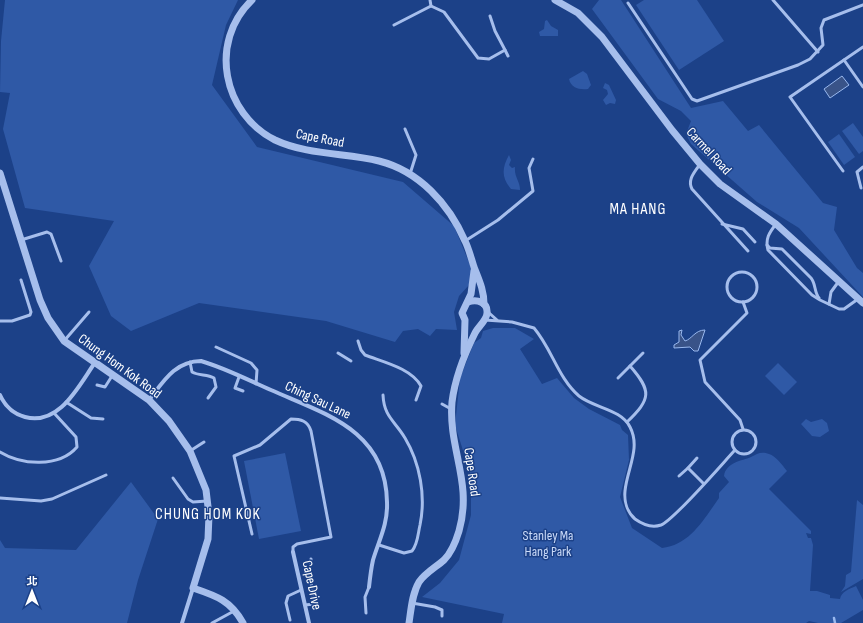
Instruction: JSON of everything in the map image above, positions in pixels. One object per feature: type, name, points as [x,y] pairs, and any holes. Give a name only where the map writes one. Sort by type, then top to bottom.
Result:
[{"type":"street","name":"Cape Road","points":[[252,0],[234,23],[225,54],[226,72],[230,89],[237,105],[248,120],[263,133],[286,144],[307,150],[380,162],[410,174],[426,187],[443,205],[453,217],[465,241],[484,292],[484,304],[487,312],[464,356]]},
{"type":"street","name":"Carmel Road","points":[[555,0],[578,14],[602,37],[672,130],[700,164],[725,187],[776,224],[860,301]]},
{"type":"street","name":"Chung Hom Kok Road","points":[[0,173],[40,300],[48,318],[64,341],[94,364],[149,400],[169,421],[190,451],[197,465],[208,501],[208,538],[182,623]]},
{"type":"street","name":"Cape Road","points":[[409,623],[412,603],[420,582],[445,559],[451,551],[461,523],[464,482],[453,434],[452,410],[454,394],[464,356],[465,320],[463,317],[463,308],[468,302],[474,285],[474,266]]},
{"type":"street","points":[[468,302],[476,300],[484,304]]},
{"type":"street","points":[[465,320],[472,325],[482,322]]},
{"type":"street","points":[[149,400],[168,375],[178,367],[190,362]]},
{"type":"street","name":"Ching Sau Lane","points":[[190,362],[206,362],[341,421],[354,430],[366,443],[379,466],[387,493],[386,524],[374,560],[369,587]]},
{"type":"street","points":[[0,395],[10,409],[22,416],[35,418],[54,413],[66,402],[94,364]]},
{"type":"street","name":"Cape Drive","points":[[293,552],[309,623]]},
{"type":"street","points":[[193,588],[218,597],[236,610],[243,623]]},
{"type":"lane","points":[[430,0],[431,6]]},
{"type":"lane","points":[[773,0],[818,52]]},
{"type":"lane","points":[[628,3],[692,99],[695,101],[703,100],[798,66],[810,59],[823,45],[821,28],[824,20],[863,5]]},
{"type":"lane","points":[[394,24],[431,6]]},
{"type":"lane","points":[[431,6],[444,12],[478,58],[489,59],[504,50]]},
{"type":"lane","points":[[490,16],[495,32],[508,56]]},
{"type":"lane","points":[[843,171],[790,97],[863,47]]},
{"type":"lane","points":[[844,60],[863,87]]},
{"type":"lane","points":[[405,129],[416,155],[410,174]]},
{"type":"lane","points":[[465,241],[498,220],[533,191],[529,168],[533,159]]},
{"type":"lane","points":[[700,164],[689,184],[722,224],[748,251]]},
{"type":"lane","points":[[861,188],[858,172],[863,167]]},
{"type":"lane","points":[[722,224],[743,229],[755,242]]},
{"type":"lane","points":[[776,224],[768,235],[766,245],[768,250],[778,262],[812,295],[839,310],[844,310],[860,301]]},
{"type":"lane","points":[[21,240],[47,232],[51,234],[61,261]]},
{"type":"lane","points":[[766,245],[770,248],[782,249],[811,278],[815,285],[815,292],[820,300]]},
{"type":"lane","points":[[743,302],[751,299],[757,287],[750,275],[742,272],[733,276],[728,283],[728,288],[731,296],[743,302],[747,313],[700,360],[705,382],[740,420],[743,429],[754,434],[756,446],[747,454],[740,453],[732,446],[732,438],[736,432],[743,429]]},
{"type":"lane","points":[[0,321],[12,321],[30,315],[31,312],[21,280]]},
{"type":"lane","points":[[830,304],[831,292],[839,281]]},
{"type":"lane","points":[[64,341],[89,312]]},
{"type":"lane","points":[[487,312],[497,320]]},
{"type":"lane","points":[[482,322],[497,320],[534,328],[567,382],[575,392],[590,403],[615,413],[627,422],[633,434],[635,444],[625,490],[625,499],[628,510],[637,520],[654,526],[669,520],[735,450]]},
{"type":"lane","points":[[358,341],[361,350],[365,355],[409,373],[417,379],[421,386],[416,400]]},
{"type":"lane","points":[[216,347],[251,363],[257,370],[256,384]]},
{"type":"lane","points":[[338,353],[351,361]]},
{"type":"lane","points":[[618,378],[643,353]]},
{"type":"lane","points":[[190,362],[192,372],[195,374],[208,374],[214,378],[216,387],[208,398]]},
{"type":"lane","points":[[627,422],[642,405],[646,390],[643,380],[630,366]]},
{"type":"lane","points":[[97,385],[105,388],[112,376]]},
{"type":"lane","points":[[239,377],[235,388],[244,391]]},
{"type":"lane","points":[[379,545],[404,553],[412,551],[416,545],[422,508],[420,479],[412,454],[404,437],[384,409],[383,395]]},
{"type":"lane","points":[[66,402],[91,418],[103,419]]},
{"type":"lane","points":[[442,404],[452,410]]},
{"type":"lane","points":[[0,452],[17,460],[34,462],[59,458],[74,450],[77,447],[76,437],[54,413]]},
{"type":"lane","points":[[252,534],[234,456],[260,444],[291,419],[304,421],[312,431],[332,537],[298,544],[293,547],[293,552]]},
{"type":"lane","points":[[190,451],[204,442]]},
{"type":"lane","points":[[679,476],[697,458]]},
{"type":"lane","points":[[688,468],[703,483]]},
{"type":"lane","points":[[0,498],[41,500],[52,499],[106,475]]},
{"type":"lane","points":[[173,478],[188,500],[193,502],[208,501]]},
{"type":"lane","points":[[305,605],[314,604],[310,575],[311,559]]},
{"type":"lane","points":[[366,613],[365,597],[369,587]]},
{"type":"lane","points":[[290,620],[286,603],[288,596],[301,590]]},
{"type":"lane","points":[[412,603],[435,607],[442,610],[442,616]]},
{"type":"lane","points":[[212,623],[236,610]]},
{"type":"green space","points":[[5,0],[238,0],[226,25],[212,85],[257,147],[403,182],[454,226],[473,272],[469,285],[459,296],[454,312],[457,330],[436,329],[430,336],[418,329],[403,331],[395,342],[326,321],[199,303],[131,331],[111,316],[89,266],[114,221],[25,208],[3,129],[10,93],[0,92],[1,41]]},
{"type":"green space","points":[[599,0],[621,0],[691,108],[723,101],[748,131],[759,125],[823,203],[837,207],[834,230],[857,268],[863,273],[863,297],[799,228],[757,202],[691,144],[686,134],[691,121],[681,111],[658,99],[592,9]]},
{"type":"green space","points":[[644,0],[697,0],[724,41],[679,70],[636,5]]},
{"type":"green space","points":[[547,20],[551,26],[558,30],[558,36],[540,36],[539,32],[544,29],[545,21]]},
{"type":"green space","points":[[583,71],[587,74],[591,85],[588,89],[576,88],[569,79]]},
{"type":"green space","points":[[605,83],[609,85],[616,100],[615,104],[610,103],[606,105],[603,100],[608,94],[607,90],[603,88]]},
{"type":"green space","points":[[853,123],[863,137],[863,151],[859,154],[842,131]]},
{"type":"green space","points":[[839,134],[855,157],[844,165],[828,142]]},
{"type":"green space","points":[[509,155],[511,160],[509,165],[512,168],[515,167],[515,174],[520,190],[511,189],[505,180],[504,168]]},
{"type":"green space","name":"Stanley Ma Hang Park","points":[[493,328],[515,328],[534,339],[520,349],[542,384],[557,378],[574,398],[589,409],[620,425],[622,430],[628,435],[629,460],[620,497],[632,528],[662,548],[681,542],[702,522],[719,498],[719,493],[729,482],[724,476],[725,471],[731,465],[759,453],[772,455],[787,471],[769,489],[811,531],[811,534],[806,533],[808,538],[811,538],[813,545],[810,591],[817,591],[830,595],[830,598],[840,599],[844,593],[856,586],[863,600],[863,610],[841,623],[818,623],[809,621],[806,623],[502,623],[504,614],[422,597],[440,583],[459,560],[471,515],[471,476],[455,425],[460,378],[474,343],[481,338],[483,331]]},
{"type":"green space","points":[[778,363],[797,382],[784,395],[765,376]]},
{"type":"green space","points":[[806,419],[811,422],[822,419],[827,423],[829,431],[820,437],[812,436],[801,424]]},
{"type":"green space","points":[[285,453],[301,531],[259,539],[244,461]]},
{"type":"green space","points":[[131,482],[158,519],[138,580],[127,623],[0,623],[0,540],[5,548],[76,550]]},
{"type":"green space","points":[[857,500],[863,505],[863,579],[841,592],[845,586],[846,575],[851,572]]},
{"type":"shaded area","points":[[842,76],[849,85],[830,98],[824,89]]},
{"type":"shaded area","points":[[682,330],[681,335],[685,341],[699,331],[705,330],[698,351],[694,351],[690,347],[674,348],[674,345],[679,342],[679,331]]},
{"type":"waterway","points":[[834,618],[835,623]]},
{"type":"district","name":"MA HANG","points":[[638,209]]},
{"type":"district","name":"CHUNG HOM KOK","points":[[208,514]]}]
